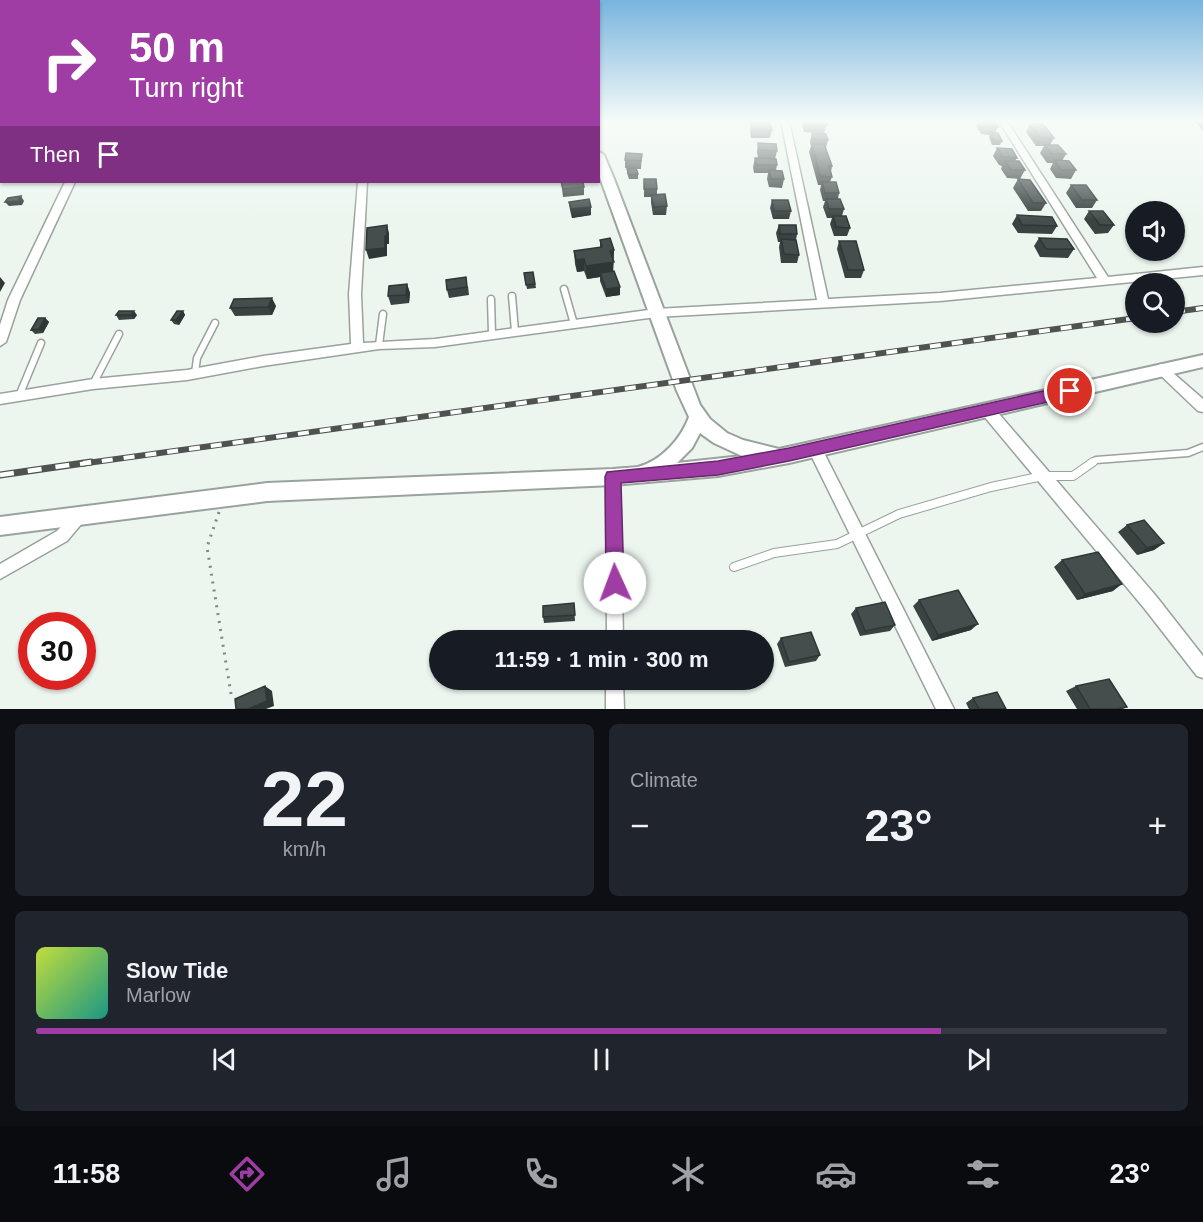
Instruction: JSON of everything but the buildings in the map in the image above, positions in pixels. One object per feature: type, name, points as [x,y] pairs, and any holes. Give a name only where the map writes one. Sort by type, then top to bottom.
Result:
[{"type":"street","points":[[792,154],[824,305]]},
{"type":"street","points":[[1024,154],[1104,281]]},
{"type":"street","points":[[600,160],[656,312],[698,416],[712,432],[744,449],[789,455]]},
{"type":"street","points":[[0,342],[14,300],[70,183]]},
{"type":"street","points":[[357,348],[355,294],[362,183]]},
{"type":"street","points":[[0,399],[379,345],[435,343],[656,312],[824,305],[1203,271]]},
{"type":"street","points":[[0,526],[228,496],[320,489],[613,477],[718,468],[789,455],[1203,361]]},
{"type":"street","points":[[1161,369],[1203,407]]},
{"type":"street","points":[[988,411],[1150,602],[1203,670]]},
{"type":"street","points":[[642,474],[679,451],[693,431],[698,416]]},
{"type":"street","points":[[815,449],[945,709]]},
{"type":"street","points":[[613,477],[615,630]]},
{"type":"street","points":[[0,572],[62,536],[83,514]]},
{"type":"street","points":[[615,690],[615,709]]},
{"type":"lane","points":[[564,289],[574,324]]},
{"type":"lane","points":[[512,296],[515,331]]},
{"type":"lane","points":[[491,299],[492,334]]},
{"type":"lane","points":[[379,345],[383,314]]},
{"type":"lane","points":[[195,373],[197,358],[215,323]]},
{"type":"lane","points":[[93,384],[119,334]]},
{"type":"lane","points":[[18,396],[40,343]]},
{"type":"lane","points":[[734,567],[774,553],[837,544],[909,511],[991,487],[1043,476],[1073,477],[1096,460],[1188,453],[1203,447]]},
{"type":"path","points":[[228,496],[215,519],[207,547],[232,700]]},
{"type":"railway","points":[[1185,310],[1203,308]]},
{"type":"railway","points":[[80,464],[1125,320]]},
{"type":"railway","points":[[0,475],[91,462]]},
{"type":"route","points":[[615,583],[613,477],[718,468],[789,455],[1070,391]]}]
